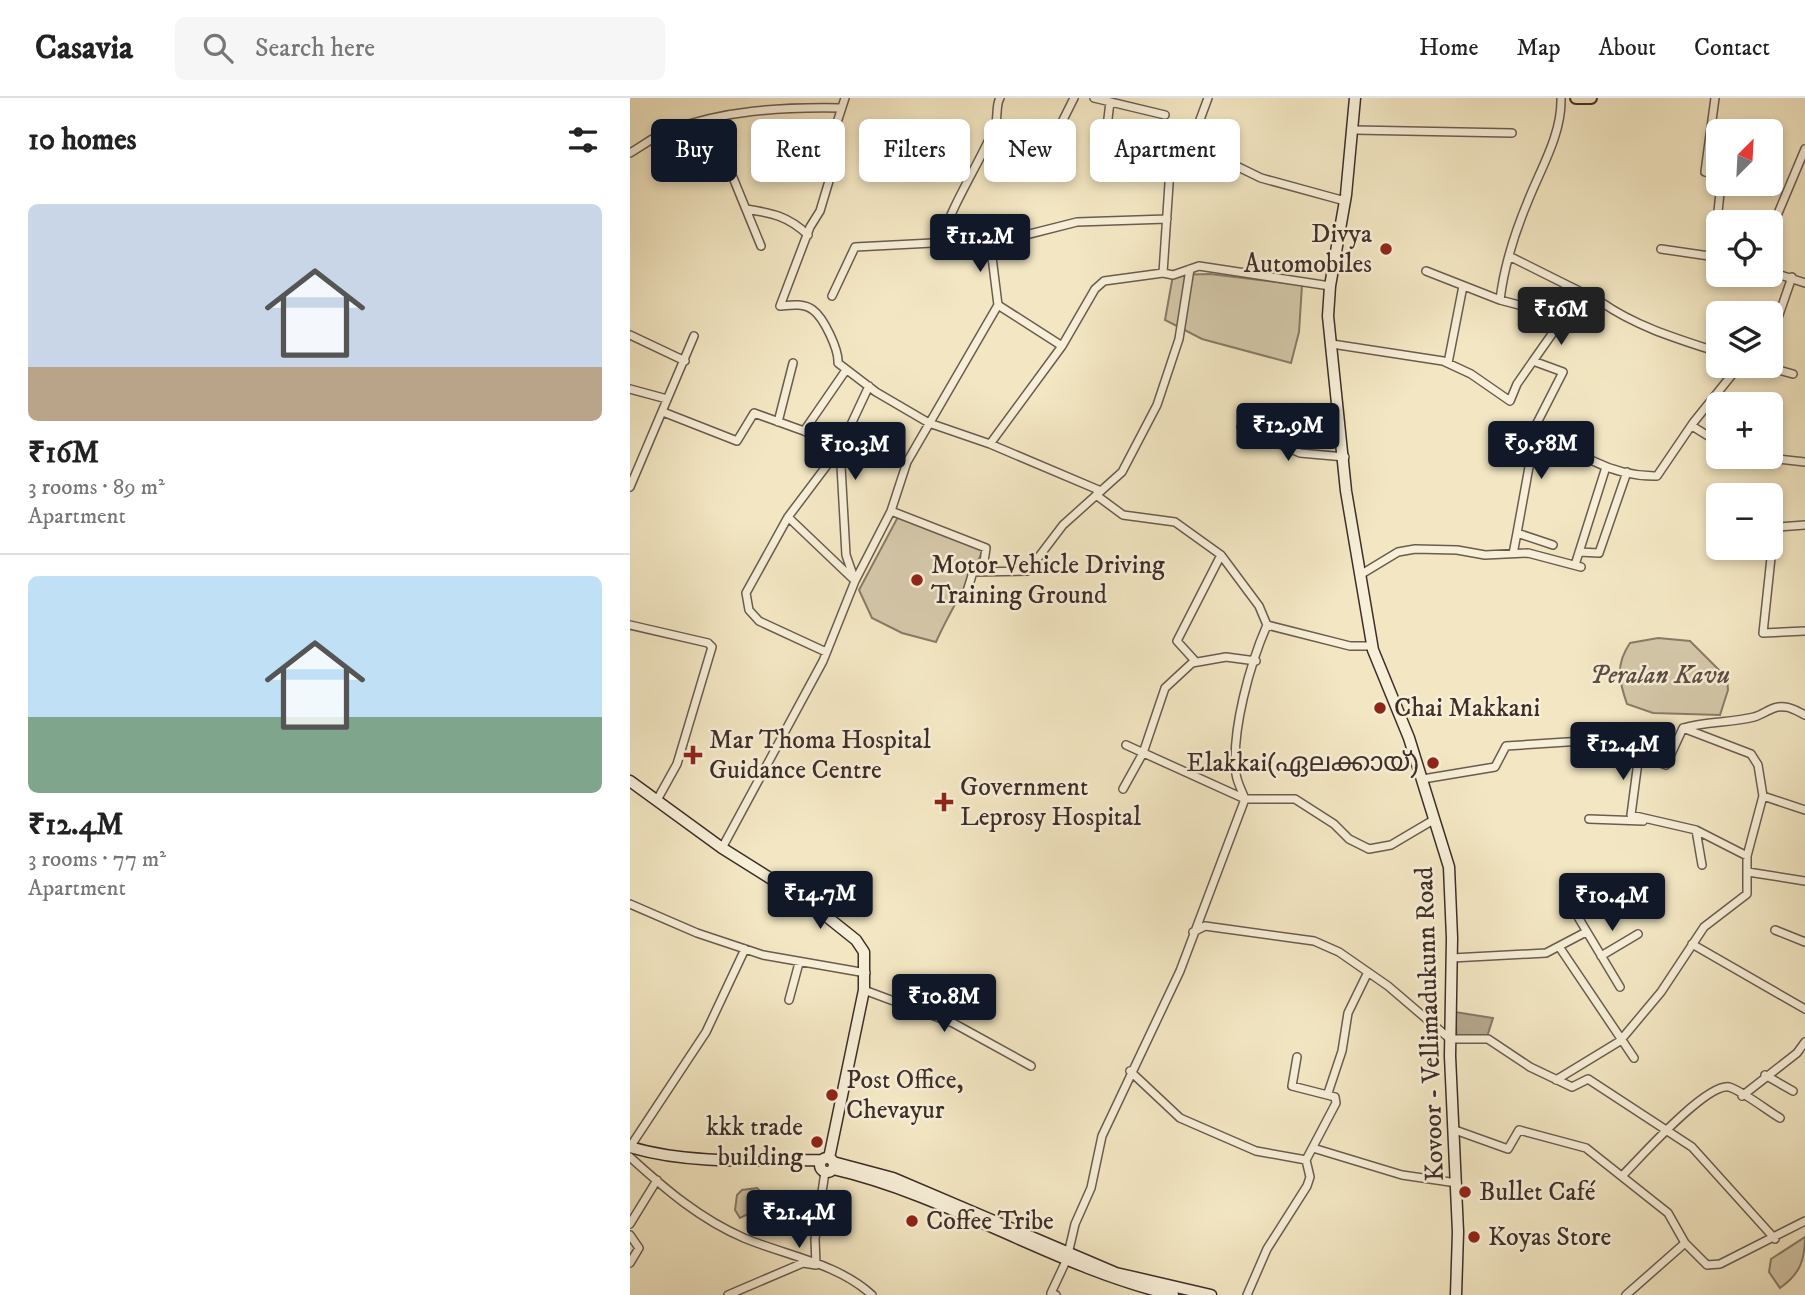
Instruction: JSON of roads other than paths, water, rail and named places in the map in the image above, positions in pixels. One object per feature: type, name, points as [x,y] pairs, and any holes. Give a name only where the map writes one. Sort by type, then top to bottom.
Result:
[{"type":"main road","name":"Kovoor - Vellimadukunn Road","points":[[1355,98],[1354,130],[1330,286],[1328,316],[1345,457],[1346,491],[1373,646],[1423,779],[1451,881],[1451,1039],[1457,1183],[1456,1295]]},
{"type":"main road","points":[[1576,98],[1591,98]]},
{"type":"main road","points":[[630,781],[722,848],[811,904],[856,940],[864,952],[864,990],[827,1164]]},
{"type":"main road","points":[[630,1147],[646,1152],[827,1164],[893,1178],[1134,1286],[1173,1295]]},
{"type":"main road","points":[[630,1155],[702,1163],[827,1164]]},
{"type":"main road","points":[[1067,1258],[1136,1279],[1210,1295]]},
{"type":"street","points":[[845,98],[831,141],[832,172],[820,211],[807,235],[780,306],[799,305],[814,310],[839,351],[838,363],[929,424],[990,444],[1098,493],[1123,515],[1175,522],[1222,555],[1259,606],[1268,625],[1255,661],[1237,736],[1236,775],[1245,799],[1167,1002],[1130,1071],[1102,1136],[1091,1188],[1075,1224],[1067,1258],[1051,1293],[1056,1295]]},
{"type":"street","points":[[939,245],[950,210],[996,126],[997,102],[1000,98]]},
{"type":"street","points":[[1064,119],[1074,98]]},
{"type":"street","points":[[1094,98],[1165,115]]},
{"type":"street","points":[[1208,98],[1191,144],[1261,178],[1345,201]]},
{"type":"street","points":[[1500,300],[1509,256],[1526,205],[1561,119],[1561,98]]},
{"type":"street","points":[[1712,119],[1715,98]]},
{"type":"street","points":[[1108,119],[1110,102]]},
{"type":"street","points":[[709,119],[778,107],[841,108]]},
{"type":"street","points":[[1354,130],[1512,133]]},
{"type":"street","points":[[630,153],[651,140]]},
{"type":"street","points":[[1779,210],[1805,149]]},
{"type":"street","points":[[735,182],[761,246]]},
{"type":"street","points":[[1163,273],[1169,182]]},
{"type":"street","points":[[746,209],[779,214],[793,221],[807,235]]},
{"type":"street","points":[[832,296],[855,247],[990,241],[1010,239],[1077,222],[1167,219]]},
{"type":"street","points":[[722,848],[826,652],[855,581],[891,511],[907,462],[998,305],[990,241]]},
{"type":"street","points":[[1661,249],[1706,255]]},
{"type":"street","points":[[1509,256],[1601,302],[1622,316],[1706,348]]},
{"type":"street","points":[[990,444],[1062,346],[1095,289],[1104,281],[1163,273],[1173,275],[1199,266],[1330,286]]},
{"type":"street","points":[[973,572],[1028,571],[1063,525],[1122,472],[1157,405],[1179,339],[1190,269]]},
{"type":"street","points":[[1426,271],[1500,300],[1564,317],[1589,316],[1601,302]]},
{"type":"street","points":[[1783,275],[1805,283]]},
{"type":"street","points":[[1783,303],[1792,277]]},
{"type":"street","points":[[1448,363],[1463,286]]},
{"type":"street","points":[[998,305],[1062,346]]},
{"type":"street","points":[[1332,344],[1448,363],[1471,373],[1510,401],[1517,384],[1564,317]]},
{"type":"street","points":[[630,335],[685,361]]},
{"type":"street","points":[[630,488],[667,399],[674,389],[694,336]]},
{"type":"street","points":[[1513,554],[1537,423],[1563,372],[1534,360]]},
{"type":"street","points":[[778,422],[793,363]]},
{"type":"street","points":[[804,431],[846,370]]},
{"type":"street","points":[[1783,371],[1793,374]]},
{"type":"street","points":[[1537,423],[1585,460],[1627,472],[1657,476],[1730,378]]},
{"type":"street","points":[[826,652],[759,621],[749,610],[746,593],[788,517],[840,448],[869,386]]},
{"type":"street","points":[[630,389],[667,399]]},
{"type":"street","points":[[663,412],[737,441],[754,413],[804,431],[840,448]]},
{"type":"street","points":[[1692,426],[1706,435]]},
{"type":"street","points":[[1241,427],[1300,453],[1345,457]]},
{"type":"street","points":[[840,448],[846,555],[855,581]]},
{"type":"street","points":[[1783,460],[1805,462]]},
{"type":"street","points":[[1360,575],[1398,552],[1415,549],[1457,550],[1485,555],[1528,553],[1578,566],[1579,552],[1606,467]]},
{"type":"street","points":[[1579,552],[1599,553],[1627,472]]},
{"type":"street","points":[[891,511],[986,548],[984,562],[973,572],[965,598]]},
{"type":"street","points":[[788,517],[855,581]]},
{"type":"street","points":[[1805,525],[1777,527],[1773,539],[1763,633],[1805,631]]},
{"type":"street","points":[[1517,533],[1553,544]]},
{"type":"street","points":[[1196,662],[1177,641],[1222,555]]},
{"type":"street","points":[[630,625],[708,643],[712,648],[703,687],[677,764],[656,800]]},
{"type":"street","points":[[1268,625],[1350,646],[1373,646]]},
{"type":"street","points":[[1123,789],[1143,753],[1165,688],[1196,662],[1226,657],[1255,661]]},
{"type":"street","points":[[1423,779],[1495,767],[1506,746],[1521,743],[1598,740],[1666,765],[1683,729],[1700,723],[1730,723],[1759,716],[1775,707],[1789,707],[1805,715]]},
{"type":"street","points":[[1556,1080],[1620,1041],[1661,992],[1704,927],[1747,894],[1747,856],[1763,796],[1758,765],[1751,754],[1683,729]]},
{"type":"street","points":[[1126,746],[1245,799],[1295,799],[1334,824],[1349,839],[1369,849],[1391,845],[1435,819]]},
{"type":"street","points":[[1639,754],[1632,814],[1696,830],[1747,856]]},
{"type":"street","points":[[1763,796],[1805,810]]},
{"type":"street","points":[[1589,820],[1654,821]]},
{"type":"street","points":[[1696,830],[1702,865]]},
{"type":"street","points":[[1748,872],[1805,881]]},
{"type":"street","points":[[630,904],[745,949],[799,963],[866,974]]},
{"type":"street","points":[[1572,907],[1620,987]]},
{"type":"street","points":[[1193,932],[1205,926],[1314,940],[1339,952],[1367,972],[1451,1039],[1488,1039],[1556,1080],[1576,1087],[1588,1079],[1692,1147],[1775,1239]]},
{"type":"street","points":[[1775,930],[1805,942]]},
{"type":"street","points":[[1452,958],[1546,953],[1586,932]]},
{"type":"street","points":[[1601,956],[1638,934]]},
{"type":"street","points":[[1692,944],[1805,1009]]},
{"type":"street","points":[[1560,948],[1620,1041],[1634,1058]]},
{"type":"street","points":[[630,1147],[706,1032],[745,949]]},
{"type":"street","points":[[789,1000],[799,963]]},
{"type":"street","points":[[1328,1093],[1342,1051],[1348,1013],[1367,972]]},
{"type":"street","points":[[864,990],[953,1023],[1031,1066]]},
{"type":"street","points":[[1742,1096],[1765,1075],[1797,1053],[1805,1042]]},
{"type":"street","points":[[1247,1295],[1267,1250],[1307,1186],[1310,1177],[1306,1160],[1336,1103],[1335,1097],[1328,1093],[1293,1086],[1297,1057]]},
{"type":"street","points":[[1130,1071],[1180,1118],[1256,1151],[1306,1160]]},
{"type":"street","points":[[1765,1075],[1793,1091]]},
{"type":"street","points":[[1622,1177],[1667,1130],[1716,1088],[1730,1087],[1780,1118]]},
{"type":"street","points":[[1455,1130],[1508,1149],[1519,1130],[1586,1148],[1668,1213],[1685,1243],[1707,1265],[1720,1264],[1775,1239],[1805,1221]]},
{"type":"street","points":[[1313,1148],[1402,1175],[1457,1183]]},
{"type":"street","points":[[630,1155],[703,1218],[858,1282],[872,1295]]},
{"type":"street","points":[[816,1265],[815,1239],[827,1164]]},
{"type":"street","points":[[630,1224],[657,1180]]},
{"type":"street","points":[[630,1235],[639,1248],[630,1263]]},
{"type":"street","points":[[1626,1295],[1685,1243]]},
{"type":"street","points":[[728,1295],[803,1263],[816,1265]]},
{"type":"place","name":"Divya Automobiles","points":[[1386,249]]},
{"type":"place","name":"Motor Vehicle Driving Training Ground","points":[[917,580]]},
{"type":"place","name":"Chai Makkani","points":[[1380,708]]},
{"type":"place","name":"Mar Thoma Hospital Guidance Centre","points":[[693,755]]},
{"type":"place","name":"Elakkai(ഏലക്കായ്)","points":[[1433,763]]},
{"type":"place","name":"Government Leprosy Hospital","points":[[944,802]]},
{"type":"place","name":"Post Office, Chevayur","points":[[832,1095]]},
{"type":"place","name":"kkk trade building","points":[[817,1142]]},
{"type":"place","name":"Bullet Café","points":[[1465,1192]]},
{"type":"place","name":"Coffee Tribe","points":[[912,1221]]},
{"type":"place","name":"Koyas Store","points":[[1474,1237]]},
{"type":"park label","name":"Peralan Kavu","points":[[1660,675]]}]
